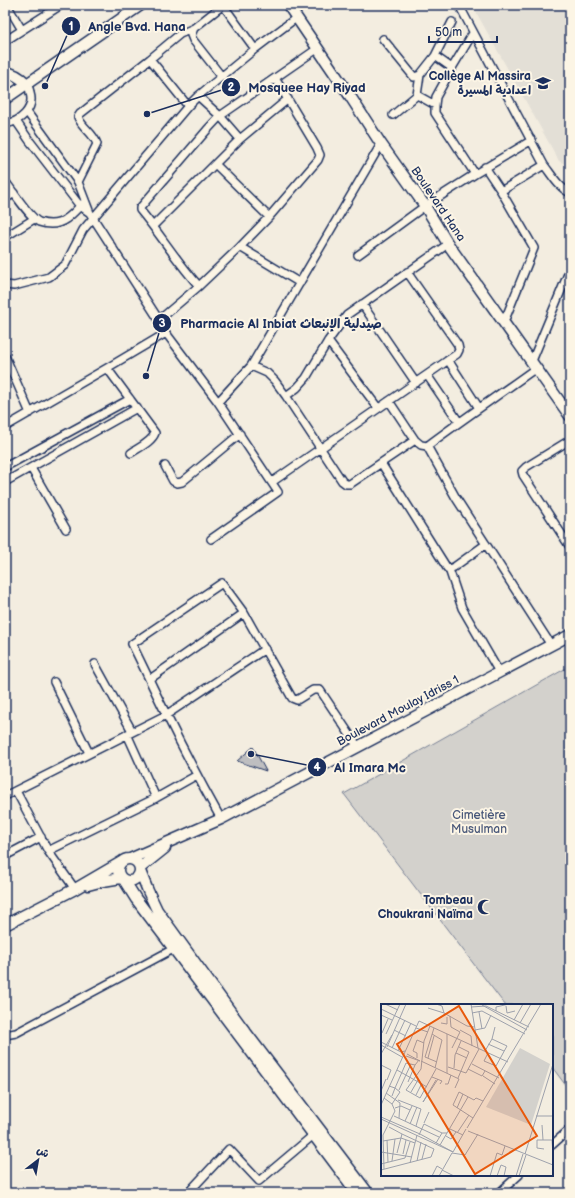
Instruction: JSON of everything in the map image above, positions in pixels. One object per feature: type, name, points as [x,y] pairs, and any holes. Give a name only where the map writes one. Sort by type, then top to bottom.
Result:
[{"type":"main road","points":[[5,99],[140,5]]},
{"type":"main road","name":"Boulevard Hana","points":[[288,5],[381,144],[425,206],[448,244],[569,411]]},
{"type":"main road","points":[[5,72],[14,74],[21,78],[26,84]]},
{"type":"main road","name":"Boulevard Moulay Idriss 1","points":[[75,889],[126,860],[221,819],[570,635]]},
{"type":"main road","name":"Boulevard Moulay Idriss 1","points":[[140,869],[174,840]]},
{"type":"main road","points":[[178,947],[157,910],[137,862],[126,860],[118,867],[118,871],[136,899],[178,947],[316,1132],[357,1193]]},
{"type":"main road","points":[[5,924],[75,889],[103,881],[123,879],[131,881],[135,880],[140,874],[140,869]]},
{"type":"main road","points":[[316,1132],[368,1193]]},
{"type":"street","points":[[7,5],[22,30]]},
{"type":"street","points":[[5,41],[61,5]]},
{"type":"street","points":[[78,182],[97,144],[94,137],[80,122],[78,117],[80,114],[180,34],[194,28],[223,5],[255,50]]},
{"type":"street","points":[[459,5],[544,165],[557,183],[570,193]]},
{"type":"street","points":[[5,285],[14,286],[49,277],[65,266],[92,216],[188,106],[198,96],[296,18]]},
{"type":"street","points":[[393,115],[417,95],[420,75],[435,56],[452,22]]},
{"type":"street","points":[[194,28],[191,35],[193,40],[222,77]]},
{"type":"street","points":[[473,33],[436,97],[435,113],[475,174]]},
{"type":"street","points":[[383,39],[414,77],[420,75]]},
{"type":"street","points":[[199,286],[185,270],[140,208],[220,116],[317,49]]},
{"type":"street","points":[[435,56],[452,68]]},
{"type":"street","points":[[150,59],[188,106]]},
{"type":"street","points":[[159,320],[199,286],[240,247],[317,162],[320,155],[317,148],[275,78]]},
{"type":"street","points":[[5,124],[16,121],[23,117],[27,112],[31,98],[26,84]]},
{"type":"street","points":[[417,95],[435,105]]},
{"type":"street","points":[[198,96],[220,116],[240,139]]},
{"type":"street","points":[[153,226],[240,139],[288,99]]},
{"type":"street","points":[[27,112],[78,182],[92,216],[159,320],[166,334],[218,402],[278,492],[211,539]]},
{"type":"street","points":[[16,121],[80,206],[92,216]]},
{"type":"street","points":[[358,255],[425,206],[485,167],[532,140]]},
{"type":"street","points":[[218,402],[251,366],[381,144]]},
{"type":"street","points":[[215,164],[269,216]]},
{"type":"street","points":[[501,191],[544,165]]},
{"type":"street","points":[[485,167],[501,191],[534,248],[504,322]]},
{"type":"street","points":[[5,181],[34,219],[39,222],[57,224],[66,219],[86,201]]},
{"type":"street","points":[[5,199],[14,193]]},
{"type":"street","points":[[5,237],[34,219]]},
{"type":"street","points":[[286,396],[297,388],[306,378],[328,341],[347,315],[448,244]]},
{"type":"street","points":[[240,247],[300,283]]},
{"type":"street","points":[[389,401],[415,440],[421,445],[427,446],[480,408],[534,364],[570,269]]},
{"type":"street","points":[[272,482],[457,354],[459,350],[458,345],[407,272]]},
{"type":"street","points":[[362,304],[416,383]]},
{"type":"street","points":[[5,427],[166,334]]},
{"type":"street","points":[[328,341],[378,408]]},
{"type":"street","points":[[5,356],[30,413]]},
{"type":"street","points":[[448,360],[480,408]]},
{"type":"street","points":[[251,366],[267,373],[275,382],[286,396],[342,481],[346,484],[350,484],[415,440]]},
{"type":"street","points":[[107,368],[154,431],[155,435],[152,439],[131,453]]},
{"type":"street","points":[[5,376],[12,372]]},
{"type":"street","points":[[427,375],[459,422]]},
{"type":"street","points":[[5,468],[130,399]]},
{"type":"street","points":[[5,482],[137,408]]},
{"type":"street","points":[[69,433],[75,443]]},
{"type":"street","points":[[165,466],[173,481],[177,483],[182,482],[240,434]]},
{"type":"street","points":[[570,440],[522,470],[523,475],[570,546]]},
{"type":"street","points":[[427,446],[456,498],[551,645]]},
{"type":"street","points":[[18,460],[24,472]]},
{"type":"street","points":[[381,463],[445,566],[449,569],[462,608],[499,672]]},
{"type":"street","points":[[31,468],[66,529]]},
{"type":"street","points":[[449,569],[486,544]]},
{"type":"street","points":[[221,819],[166,715],[132,644],[222,583],[244,613],[292,698],[297,700],[313,690],[320,690],[358,747]]},
{"type":"street","points":[[150,679],[244,613]]},
{"type":"street","points":[[5,796],[166,715],[265,649]]},
{"type":"street","points":[[95,664],[130,733],[156,798]]},
{"type":"street","points":[[54,682],[90,753]]},
{"type":"street","points":[[48,851],[156,798],[197,775]]},
{"type":"street","points":[[16,791],[48,851],[75,889]]},
{"type":"street","points":[[5,856],[41,837]]},
{"type":"street","points":[[5,1035],[16,1033],[178,947]]},
{"type":"street","points":[[553,1144],[570,1129]]},
{"type":"street","points":[[188,1193],[229,1149],[259,1181],[316,1132]]},
{"type":"street","points":[[499,1193],[518,1176]]},
{"type":"shaded area","name":"Collège Al Massira اعدادية المسيرة","points":[[472,5],[570,5],[570,167],[559,161]]},
{"type":"green space","name":"Cimetière Musulman","points":[[570,666],[570,1091],[553,1068],[553,1004],[504,1004],[344,794]]},
{"type":"building","points":[[253,747],[266,771],[237,761]]},
{"type":"place","name":"Collège Al Massira اعدادية المسيرة","points":[[543,83]]},
{"type":"place","name":"Angle Bvd. Hana","points":[[45,86]]},
{"type":"place","name":"Mosquee Hay Riyad","points":[[147,114]]},
{"type":"place","name":"Pharmacie Al Inbiat صيدلية الإنبعاث","points":[[146,376]]},
{"type":"place","name":"Al Imara Mc","points":[[251,754]]},
{"type":"place","name":"Tombeau Choukrani Naïma","points":[[485,907]]}]
